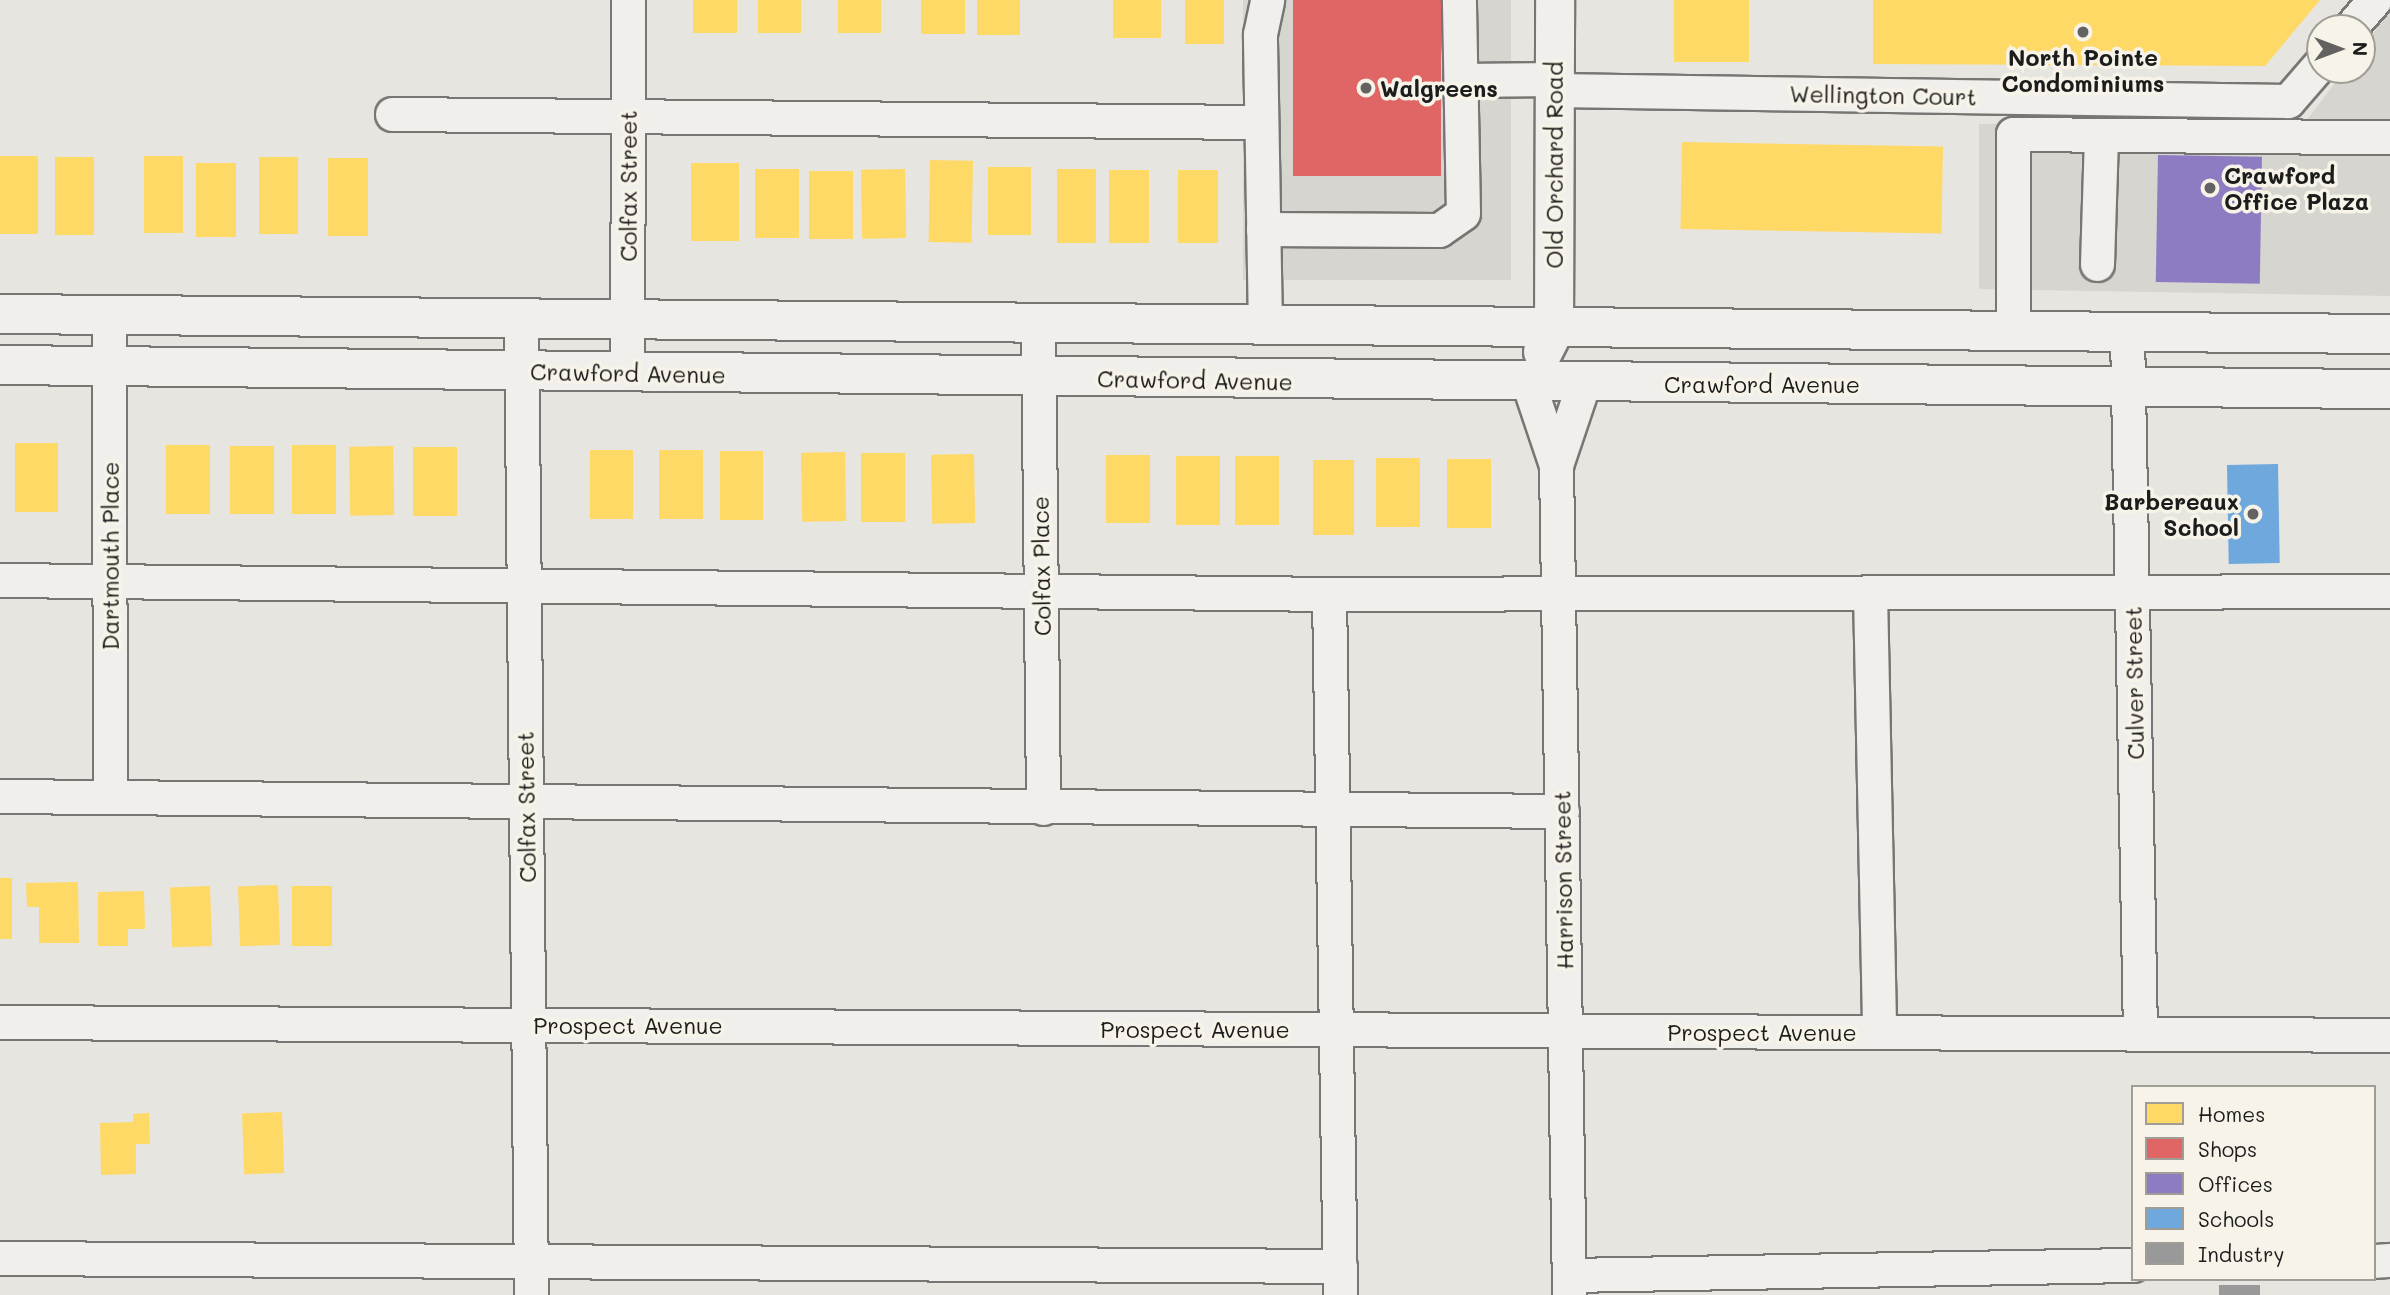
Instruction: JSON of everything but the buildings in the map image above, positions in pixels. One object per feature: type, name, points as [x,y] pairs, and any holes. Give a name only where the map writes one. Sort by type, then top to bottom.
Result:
[{"type":"main road","name":"Old Orchard Road","points":[[1528,382],[1554,330],[1555,0]]},
{"type":"main road","points":[[0,314],[1554,330],[2013,330],[2390,334]]},
{"type":"main road","points":[[1554,330],[1584,382]]},
{"type":"main road","name":"Crawford Avenue","points":[[0,365],[1039,378],[2390,389]]},
{"type":"street","name":"Colfax Street","points":[[627,373],[628,0]]},
{"type":"street","points":[[1265,327],[1261,34],[1267,0]]},
{"type":"street","points":[[1263,229],[1439,230],[1463,213],[1459,0]]},
{"type":"street","points":[[2362,14],[2374,0]]},
{"type":"street","points":[[1461,80],[1555,85]]},
{"type":"street","name":"Wellington Court","points":[[1555,85],[2288,101],[2306,80]]},
{"type":"street","points":[[392,114],[1262,122]]},
{"type":"street","points":[[2013,330],[2013,134],[2390,137]]},
{"type":"street","points":[[2097,264],[2101,135]]},
{"type":"street","name":"Dartmouth Place","points":[[109,315],[110,797]]},
{"type":"street","name":"Colfax Street","points":[[521,319],[531,1279]]},
{"type":"street","name":"Colfax Place","points":[[1038,325],[1043,808]]},
{"type":"street","name":"Culver Street","points":[[2127,332],[2140,1034]]},
{"type":"street","name":"Harrison Street","points":[[1528,382],[1556,465],[1569,1285]]},
{"type":"street","name":"Harrison Street","points":[[1556,465],[1584,382]]},
{"type":"street","points":[[0,580],[1329,594],[2390,591]]},
{"type":"street","points":[[1870,593],[1879,1032]]},
{"type":"street","points":[[0,1258],[531,1279],[1340,1281],[1329,594]]},
{"type":"street","points":[[0,796],[1562,811]]},
{"type":"street","name":"Prospect Avenue","points":[[0,1022],[2390,1035]]},
{"type":"street","points":[[1569,1285],[2131,1265]]},
{"type":"shaded area","points":[[1243,0],[1511,0],[1511,280],[1243,280]]},
{"type":"shaded area","name":"Crawford Office Plaza","points":[[2390,11],[2390,296],[1979,289],[1979,124],[2306,121],[2334,84],[2376,84],[2376,30]]},
{"type":"place","name":"North Pointe Condominiums","points":[[2083,32]]},
{"type":"place","name":"Walgreens","points":[[1366,88]]},
{"type":"place","name":"Crawford Office Plaza","points":[[2210,188]]},
{"type":"place","name":"Barbereaux School","points":[[2253,514]]}]
